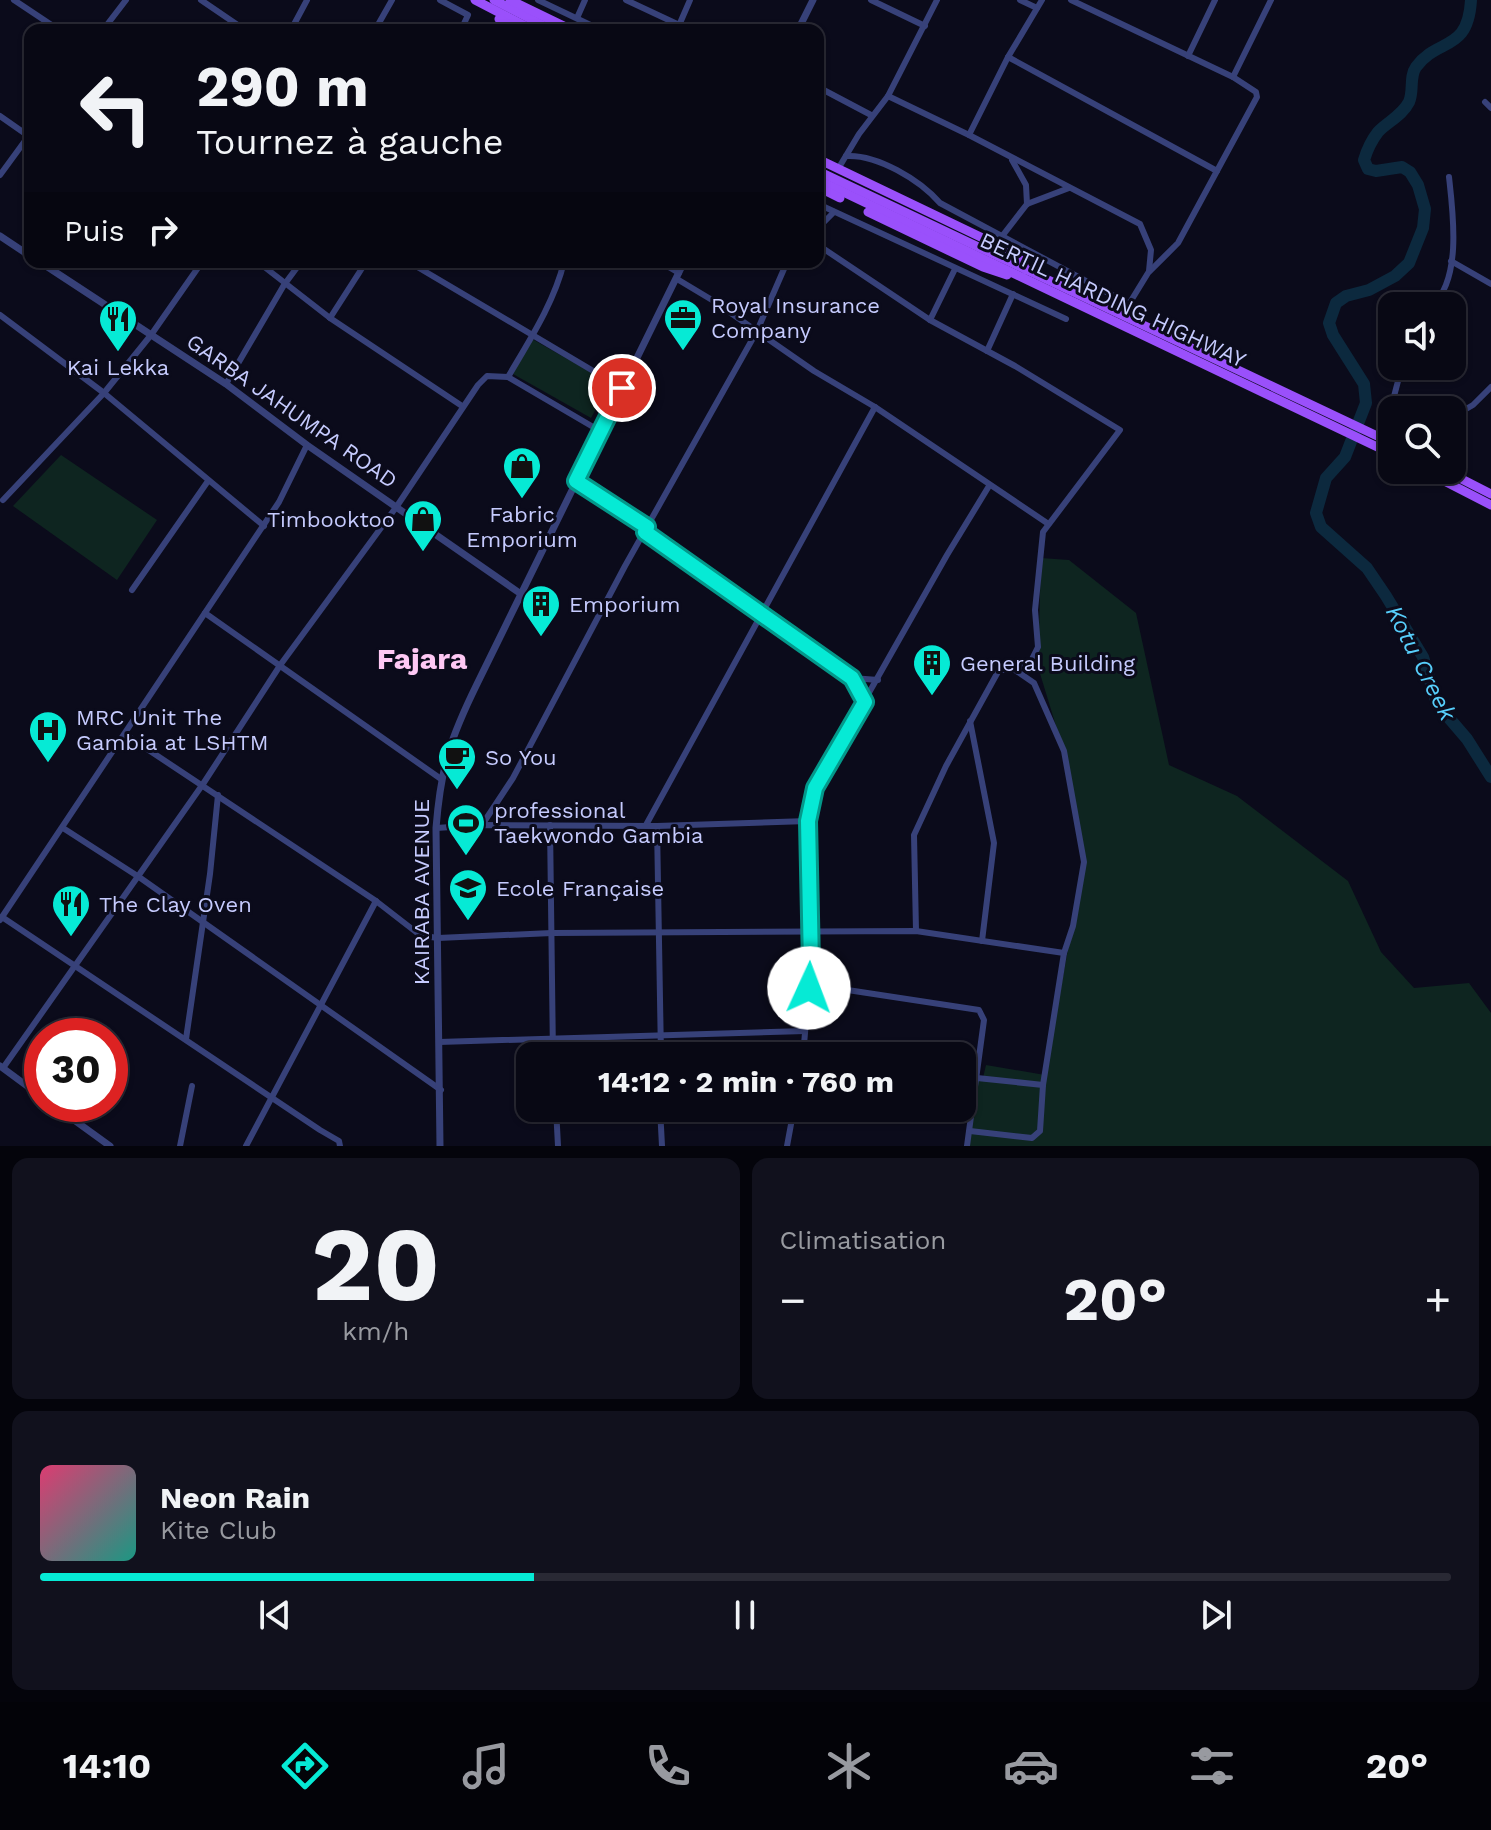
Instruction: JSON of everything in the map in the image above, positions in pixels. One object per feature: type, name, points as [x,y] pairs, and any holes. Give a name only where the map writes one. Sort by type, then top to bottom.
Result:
[{"type":"main road","points":[[475,0],[496,4],[539,24]]},
{"type":"main road","points":[[475,0],[488,13],[507,24]]},
{"type":"main road","points":[[510,0],[560,24]]},
{"type":"main road","points":[[496,4],[524,24]]},
{"type":"main road","points":[[824,162],[991,242],[1021,260],[1025,273],[1006,275],[983,267],[824,190]]},
{"type":"main road","name":"BERTIL HARDING HIGHWAY","points":[[824,174],[1010,267]]},
{"type":"main road","name":"BERTIL HARDING HIGHWAY","points":[[824,183],[1126,317],[1352,429]]},
{"type":"main road","name":"BERTIL HARDING HIGHWAY","points":[[1025,273],[1378,444]]},
{"type":"main road","name":"BERTIL HARDING HIGHWAY","points":[[1369,437],[1378,439]]},
{"type":"main road","points":[[1466,481],[1491,494]]},
{"type":"main road","points":[[1450,484],[1491,505]]},
{"type":"street","points":[[14,0],[50,24]]},
{"type":"street","points":[[108,24],[126,0]]},
{"type":"street","points":[[201,0],[236,24]]},
{"type":"street","points":[[294,24],[307,0]]},
{"type":"street","points":[[378,24],[392,0]]},
{"type":"street","points":[[440,0],[468,15],[464,24]]},
{"type":"street","points":[[538,0],[589,24]]},
{"type":"street","points":[[577,18],[585,0]]},
{"type":"street","points":[[626,0],[672,24]]},
{"type":"street","points":[[679,24],[690,0]]},
{"type":"street","points":[[801,24],[813,0]]},
{"type":"street","points":[[871,0],[925,26]]},
{"type":"street","points":[[838,169],[871,115],[888,96],[937,0]]},
{"type":"street","points":[[1020,0],[1037,8]]},
{"type":"street","points":[[969,135],[1008,57],[1042,0]]},
{"type":"street","points":[[1071,0],[1233,77],[1254,88],[1257,97],[1174,249],[1148,273],[1129,304],[1126,317]]},
{"type":"street","points":[[1188,56],[1215,0]]},
{"type":"street","points":[[1233,77],[1271,0]]},
{"type":"street","points":[[1008,57],[1217,171]]},
{"type":"street","points":[[824,90],[871,115]]},
{"type":"street","points":[[888,96],[1140,224],[1151,250],[1148,273]]},
{"type":"street","points":[[0,116],[24,133]]},
{"type":"street","points":[[0,175],[24,143]]},
{"type":"street","points":[[846,156],[867,158],[912,179],[927,188],[940,203],[1129,304]]},
{"type":"street","points":[[1009,156],[1026,185],[1027,204]]},
{"type":"street","points":[[1442,292],[1454,250],[1449,177]]},
{"type":"street","points":[[1003,235],[1027,204],[1071,188]]},
{"type":"street","points":[[824,207],[1066,319]]},
{"type":"street","points":[[824,222],[834,212]]},
{"type":"street","points":[[0,236],[24,252]]},
{"type":"street","points":[[824,249],[930,320],[1120,430],[1072,496],[1047,523],[1040,541],[1035,610],[1038,647],[1031,661],[1015,670],[999,670],[946,766],[914,835],[916,931]]},
{"type":"street","points":[[1451,261],[1491,284]]},
{"type":"street","name":"GARBA JAHUMPA ROAD","points":[[49,268],[226,384],[307,445],[521,594]]},
{"type":"street","points":[[3,500],[104,393],[151,335],[198,268]]},
{"type":"street","points":[[265,268],[330,318],[462,406]]},
{"type":"street","points":[[226,384],[297,268]]},
{"type":"street","points":[[330,318],[362,268]]},
{"type":"street","points":[[419,268],[622,388]]},
{"type":"street","points":[[508,377],[532,336],[563,268]]},
{"type":"street","points":[[668,268],[814,371],[875,407],[1047,523]]},
{"type":"street","name":"KAIRABA AVENUE","points":[[440,1146],[436,828],[441,779],[455,729],[681,268]]},
{"type":"street","points":[[482,825],[513,778],[757,331],[784,268]]},
{"type":"street","points":[[930,320],[955,269]]},
{"type":"street","points":[[987,351],[1013,294]]},
{"type":"street","points":[[0,315],[104,393],[264,526]]},
{"type":"street","points":[[24,1084],[2,1067],[78,965],[203,784],[281,664],[397,506],[462,406],[487,376],[508,377],[600,431]]},
{"type":"street","points":[[1466,409],[1491,387]]},
{"type":"street","points":[[646,825],[875,407]]},
{"type":"street","points":[[307,445],[264,526],[1,918],[78,965],[339,1141],[340,1146]]},
{"type":"street","points":[[132,590],[208,481]]},
{"type":"street","points":[[576,481],[852,678],[865,702]]},
{"type":"street","points":[[804,1042],[809,988],[808,821],[815,788],[989,486]]},
{"type":"street","points":[[205,613],[441,779]]},
{"type":"street","points":[[970,1131],[1035,1137],[1040,1131],[1043,1085],[1064,953],[1073,926],[1084,862],[1064,751],[1034,683],[1015,670]]},
{"type":"street","points":[[852,678],[878,680]]},
{"type":"street","points":[[970,721],[994,843],[982,941]]},
{"type":"street","points":[[126,735],[203,784],[424,936],[916,931],[1064,953]]},
{"type":"street","points":[[186,1039],[204,924],[218,795]]},
{"type":"street","points":[[436,828],[808,821]]},
{"type":"street","points":[[550,825],[552,1042]]},
{"type":"street","points":[[657,826],[661,1042]]},
{"type":"street","points":[[63,828],[139,877],[441,1090]]},
{"type":"street","points":[[246,1146],[376,901]]},
{"type":"street","points":[[809,988],[841,989],[979,1010],[984,1020],[967,1146]]},
{"type":"street","points":[[439,1042],[805,1031]]},
{"type":"street","points":[[977,1078],[1043,1085]]},
{"type":"street","points":[[180,1146],[192,1086]]},
{"type":"street","points":[[77,1122],[110,1146]]},
{"type":"street","points":[[557,1122],[558,1146]]},
{"type":"street","points":[[661,1122],[662,1146]]},
{"type":"street","points":[[787,1146],[791,1122]]},
{"type":"green space","points":[[532,339],[610,383],[591,418],[513,374]]},
{"type":"green space","points":[[61,455],[157,520],[117,580],[13,506]]},
{"type":"green space","points":[[1041,558],[1069,560],[1136,613],[1169,765],[1237,796],[1348,881],[1381,952],[1414,988],[1469,983],[1491,1013],[1491,1146],[967,1146],[971,1122],[976,1122],[977,1078],[983,1078],[986,1065],[1045,1075],[1084,862],[1064,752],[1038,667]]},
{"type":"waterway","name":"Kotu Creek","points":[[1471,0],[1464,29],[1458,37],[1433,51],[1416,67],[1409,102],[1378,132],[1364,160],[1368,169],[1376,171],[1402,167],[1410,172],[1418,185],[1425,209],[1423,228],[1409,263],[1395,276],[1336,303],[1329,323],[1333,335],[1364,384],[1366,403],[1345,457],[1326,478],[1316,513],[1321,527],[1367,568],[1386,596],[1423,657],[1437,704],[1467,739],[1491,777]]},
{"type":"place","name":"Royal Insurance Company","points":[[683,352]]},
{"type":"place","name":"Kai Lekka","points":[[118,353]]},
{"type":"place","name":"Fabric Emporium","points":[[522,500]]},
{"type":"place","name":"Timbooktoo","points":[[423,553]]},
{"type":"place","name":"Emporium","points":[[541,638]]},
{"type":"place","name":"General Building","points":[[932,697]]},
{"type":"place","name":"MRC Unit The Gambia at LSHTM","points":[[48,764]]},
{"type":"place","name":"So You","points":[[457,791]]},
{"type":"place","name":"professional Taekwondo Gambia","points":[[466,857]]},
{"type":"place","name":"Ecole Française","points":[[468,922]]},
{"type":"place","name":"The Clay Oven","points":[[71,938]]},
{"type":"district","name":"Fajara","points":[[422,658]]},
{"type":"route","points":[[622,388],[576,481],[647,527],[645,532],[852,678],[865,702],[815,788],[808,821],[809,988]]}]
